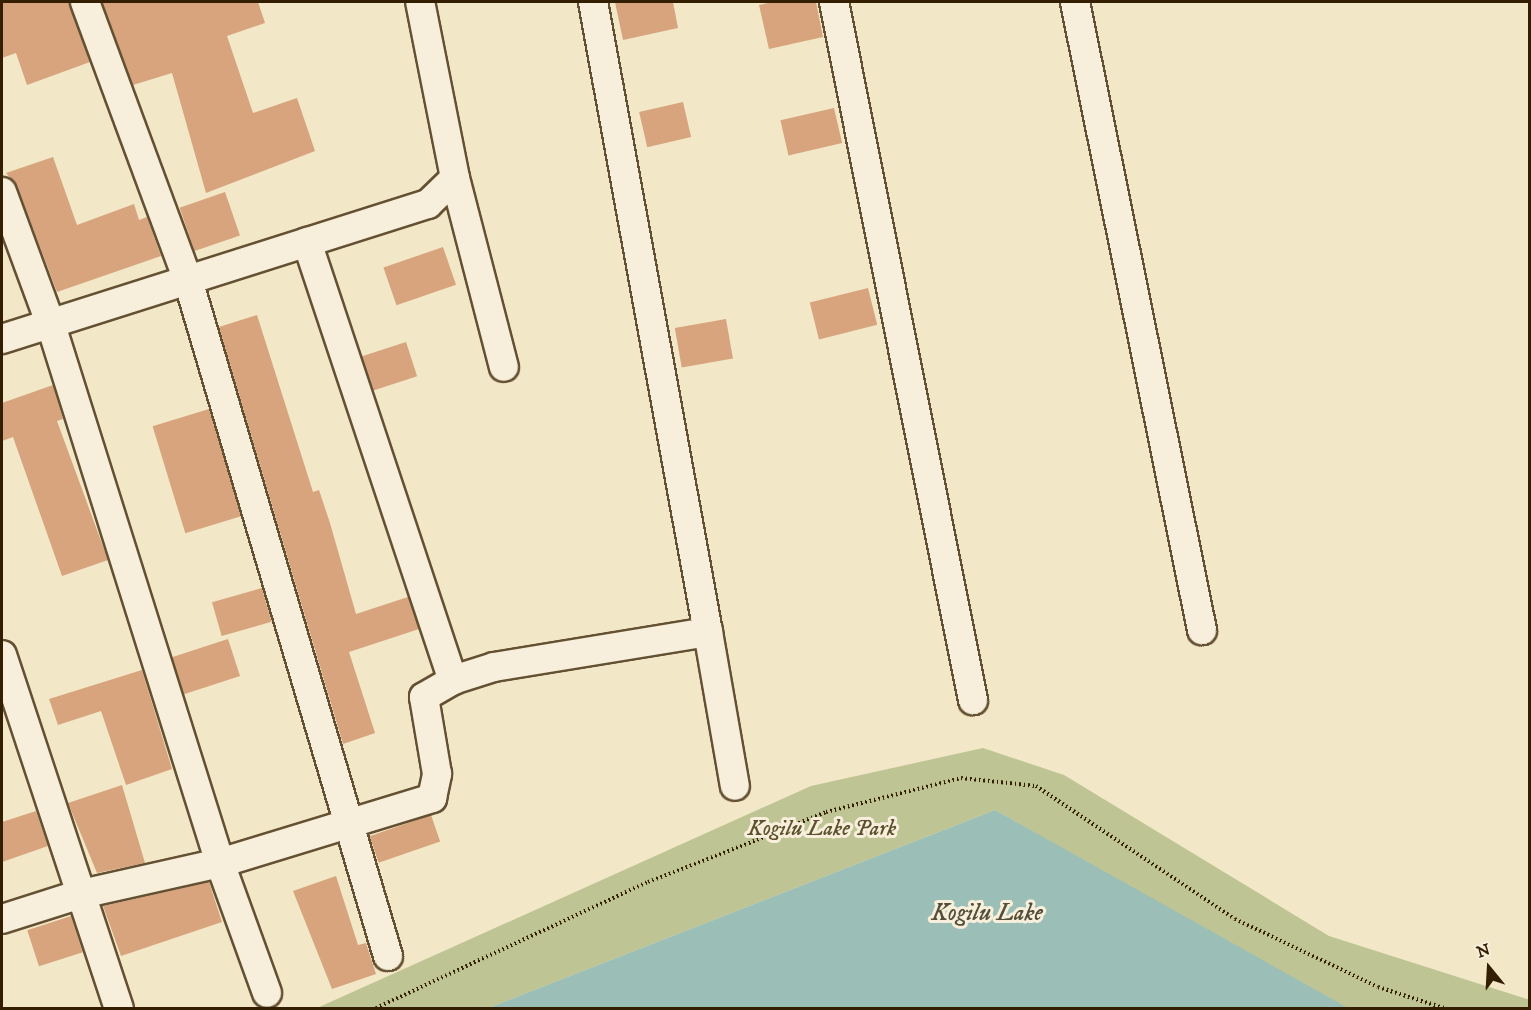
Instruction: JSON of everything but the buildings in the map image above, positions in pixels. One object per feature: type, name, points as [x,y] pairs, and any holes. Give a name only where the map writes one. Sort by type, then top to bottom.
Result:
[{"type":"street","points":[[85,2],[188,280],[346,825],[388,956]]},
{"type":"street","points":[[420,2],[455,178],[504,367]]},
{"type":"street","points":[[593,2],[735,786]]},
{"type":"street","points":[[834,2],[973,700]]},
{"type":"street","points":[[1075,2],[1202,630]]},
{"type":"street","points":[[2,339],[428,204],[455,178]]},
{"type":"street","points":[[2,192],[51,325],[220,863],[267,993]]},
{"type":"street","points":[[307,242],[417,560],[453,680]]},
{"type":"street","points":[[2,919],[81,894],[220,863],[432,798],[437,774],[424,697],[453,680],[494,667],[708,632]]},
{"type":"street","points":[[2,655],[118,1008]]},
{"type":"path","points":[[376,1008],[648,882],[816,816],[961,778],[1036,786],[1235,918],[1378,987],[1444,1008]]},
{"type":"green space","name":"Kogilu Lake Park","points":[[983,748],[1064,775],[1329,936],[1530,1000],[1529,1008],[1348,1008],[1336,1005],[995,810],[488,1008],[317,1008],[811,786]]},
{"type":"water","name":"Kogilu Lake","points":[[995,810],[1348,1008],[488,1008]]}]
